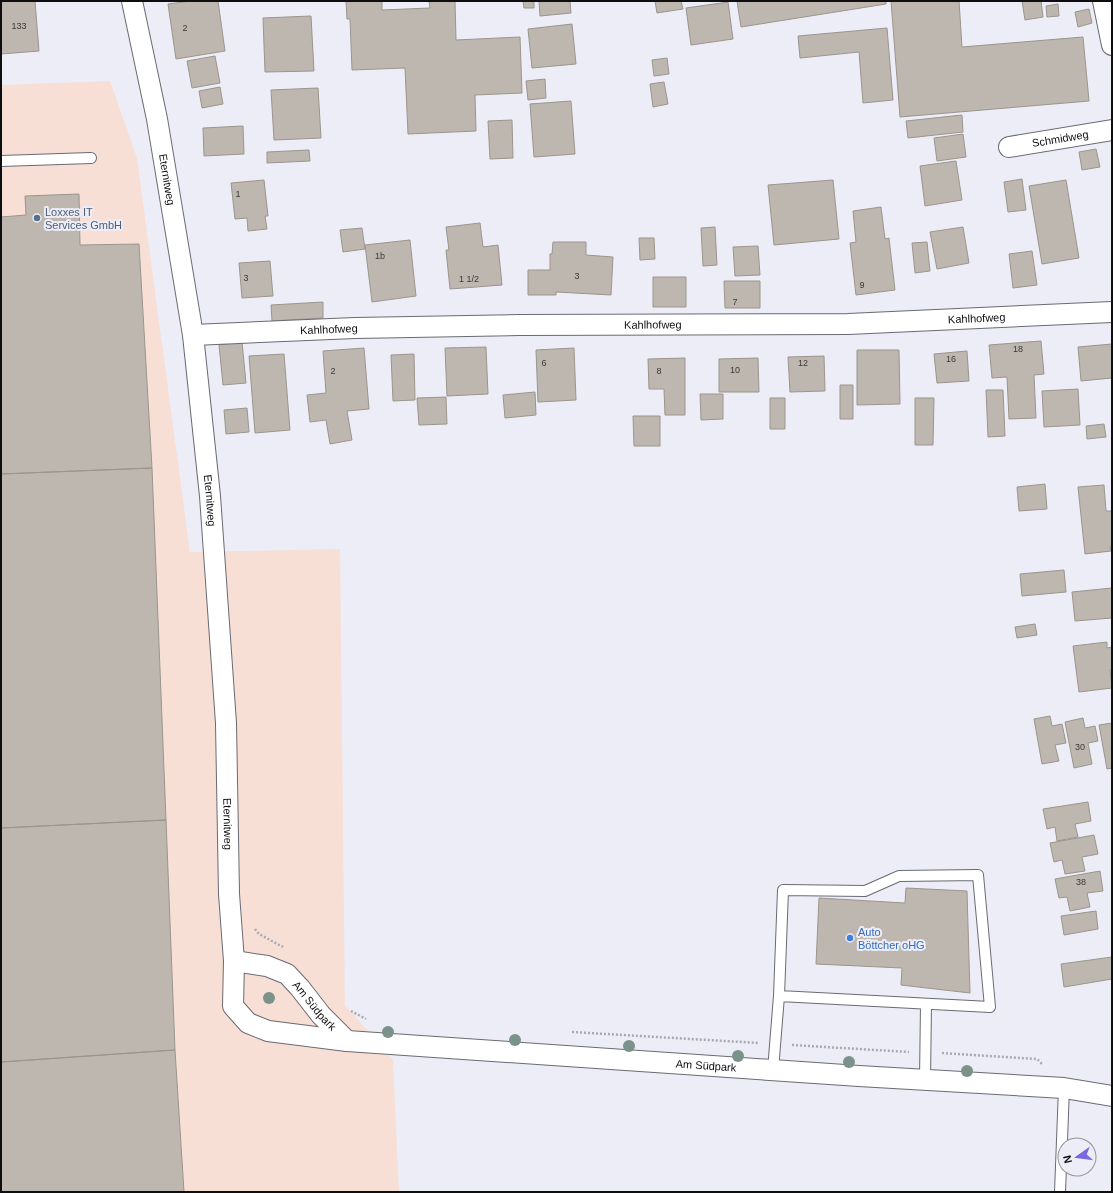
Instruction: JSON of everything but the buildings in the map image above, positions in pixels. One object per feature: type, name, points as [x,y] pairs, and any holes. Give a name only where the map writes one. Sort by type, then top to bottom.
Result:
[{"type":"street","name":"Eternitweg","points":[[132,1],[157,119],[193,335],[210,496],[226,723],[229,894],[234,961],[233,1006]]},
{"type":"street","points":[[1104,1],[1112,45]]},
{"type":"street","name":"Schmidweg","points":[[1009,147],[1112,130]]},
{"type":"street","name":"Kahlhofweg","points":[[193,335],[355,328],[519,325],[848,324],[1112,312]]},
{"type":"street","name":"Am Südpark","points":[[234,961],[267,966],[287,974],[321,1015],[347,1041]]},
{"type":"street","name":"Am Südpark","points":[[233,1006],[248,1023],[268,1031],[347,1041],[1064,1088],[1112,1096]]},
{"type":"lane","points":[[1,161],[91,158]]},
{"type":"lane","points":[[773,1070],[779,996],[783,890],[865,891],[899,876],[978,875],[990,1007],[779,996]]},
{"type":"lane","points":[[925,1080],[926,1004]]},
{"type":"lane","points":[[1060,1192],[1064,1088]]},
{"type":"path","points":[[254,928],[258,934],[280,944],[285,949]]},
{"type":"path","points":[[350,1011],[369,1020]]},
{"type":"path","points":[[567,1032],[1037,1059],[1064,1088]]},
{"type":"shaded area","points":[[110,81],[137,158],[190,552],[340,549],[345,1005],[393,1060],[399,1192],[1,1192],[1,85]]},
{"type":"place","name":"Loxxes IT Services GmbH","points":[[37,218]]},
{"type":"place","name":"Auto Böttcher oHG","points":[[850,938]]}]
